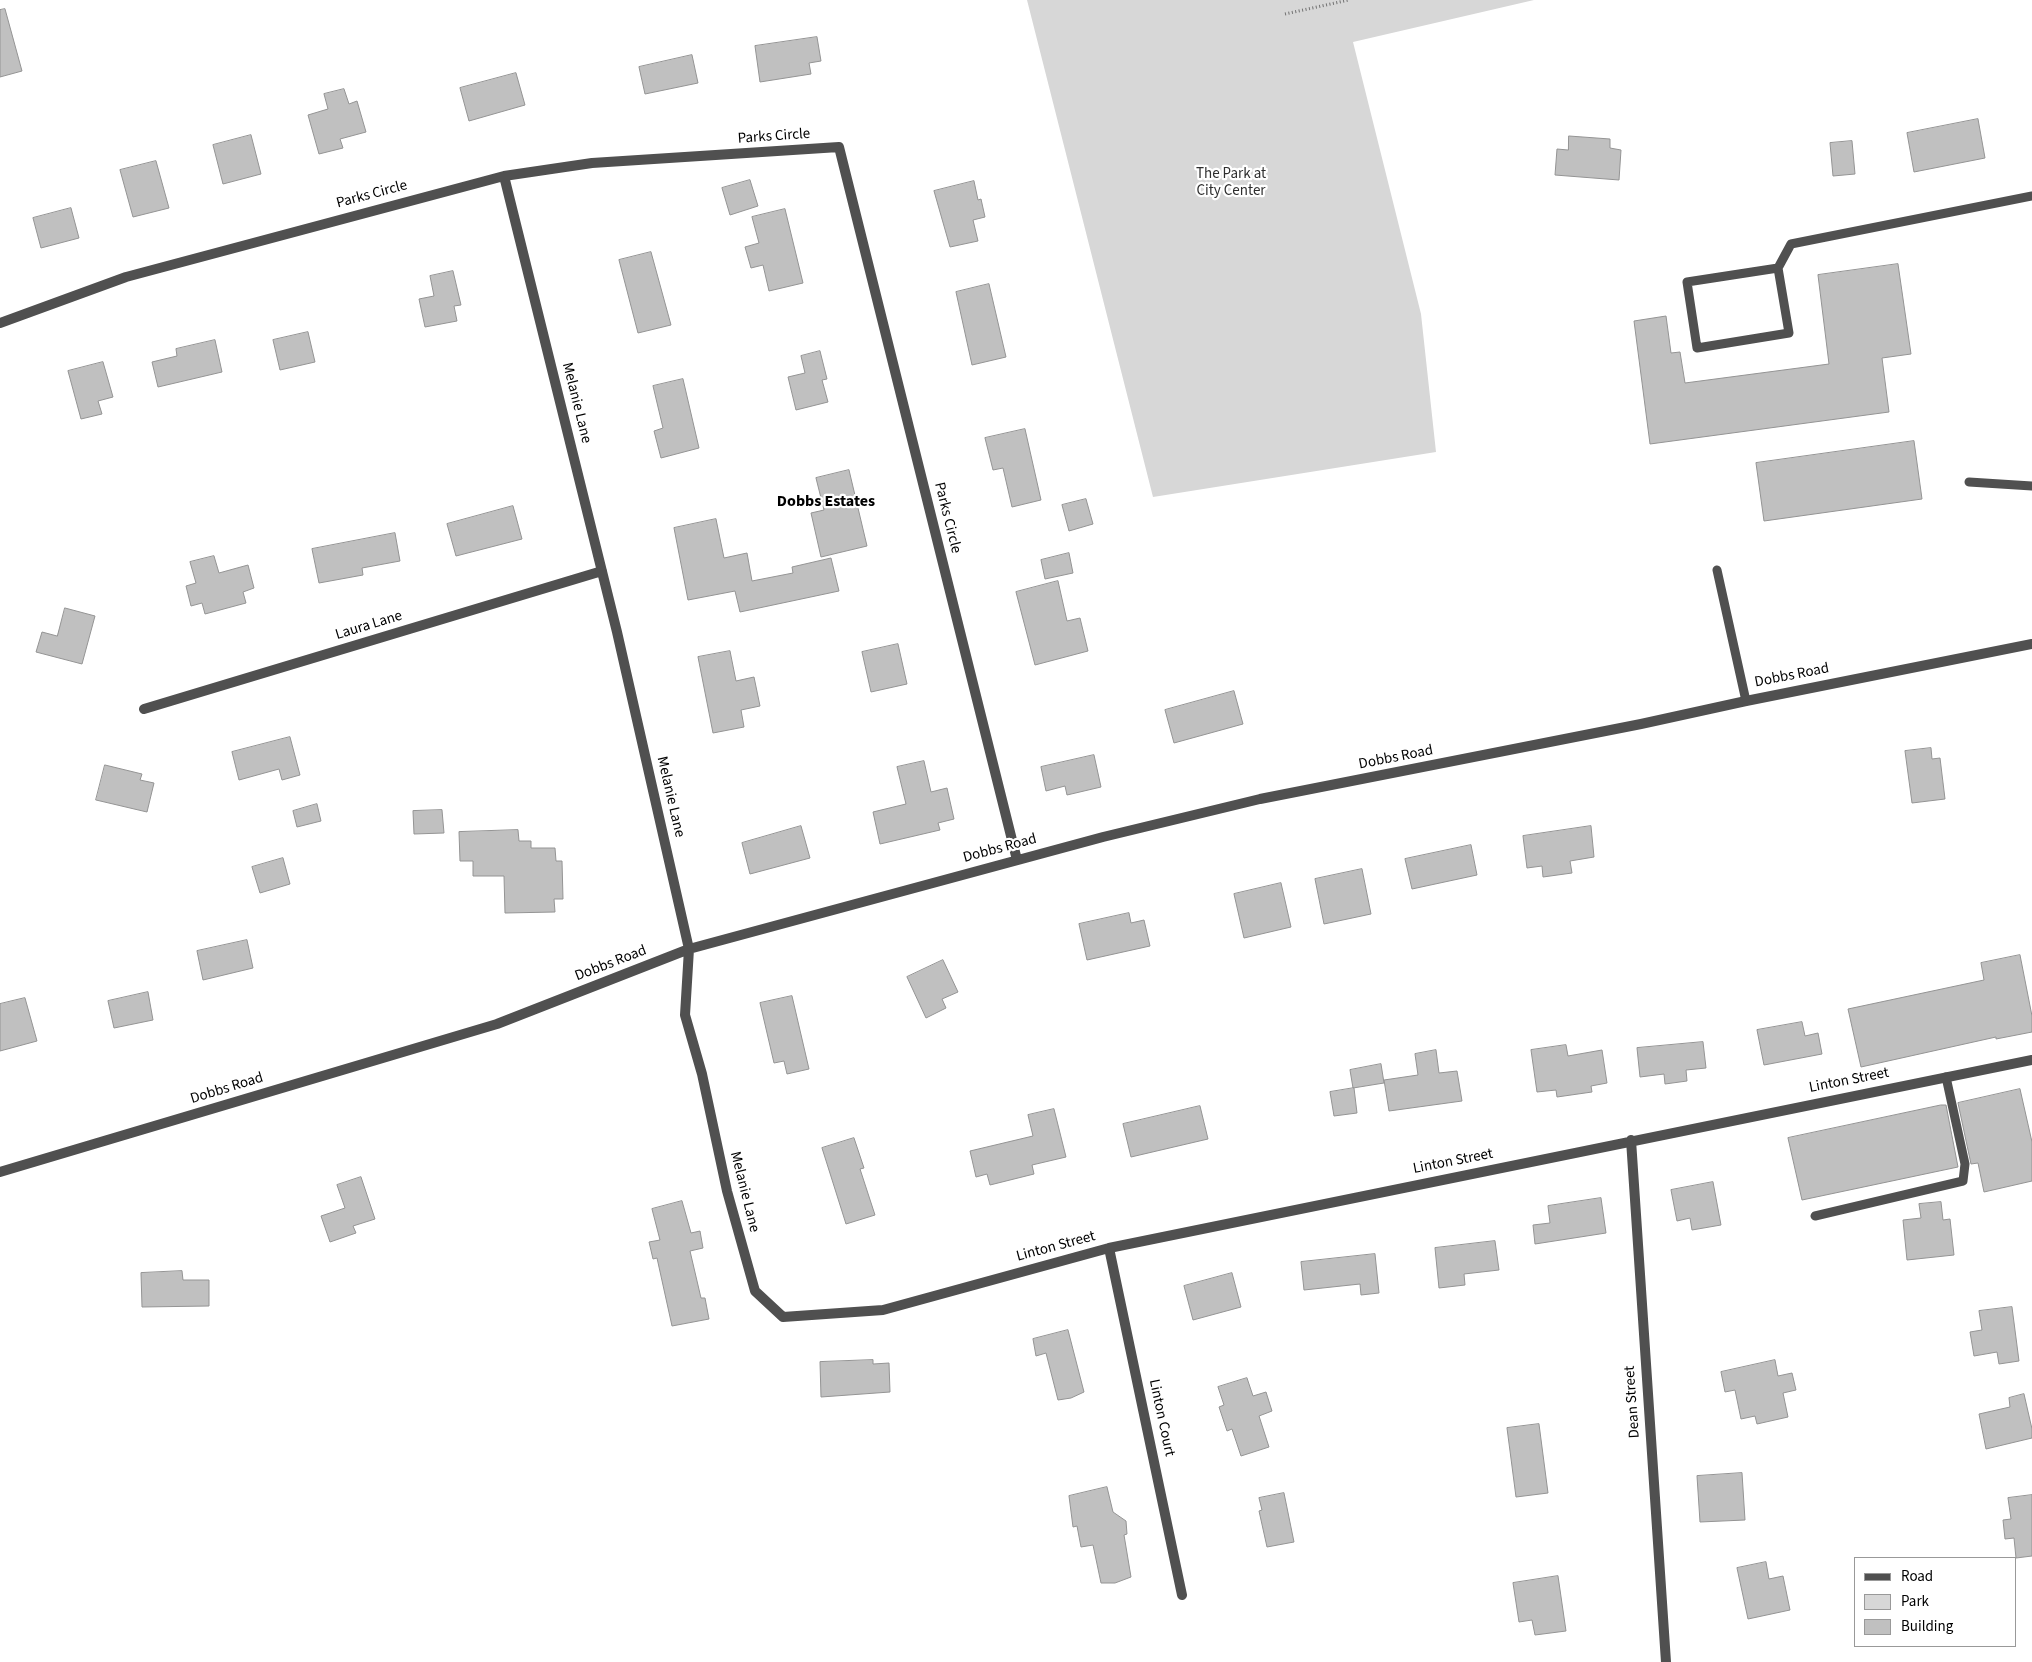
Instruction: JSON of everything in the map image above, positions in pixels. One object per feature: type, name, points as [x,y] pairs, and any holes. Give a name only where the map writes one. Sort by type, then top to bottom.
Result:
[{"type":"street","name":"Parks Circle","points":[[0,323],[126,277],[504,176],[592,163],[839,147],[1017,860]]},
{"type":"street","name":"Melanie Lane","points":[[504,176],[602,571],[689,949],[685,1016],[702,1074],[727,1191],[754,1291],[783,1317],[883,1310]]},
{"type":"street","name":"Laura Lane","points":[[144,709],[602,571]]},
{"type":"street","name":"Dobbs Road","points":[[0,1172],[497,1024],[689,949],[1180,817],[1260,799],[1632,726],[1746,701],[2032,644]]},
{"type":"street","name":"Linton Street","points":[[883,1310],[1109,1248],[1631,1140],[2032,1060]]},
{"type":"street","name":"Dean Street","points":[[1631,1140],[1666,1662]]},
{"type":"street","name":"Linton Court","points":[[1109,1248],[1182,1596]]},
{"type":"lane","points":[[1778,268],[1687,282],[1697,348],[1789,333],[1778,268],[1791,244],[2032,196]]},
{"type":"lane","points":[[1969,482],[2032,486]]},
{"type":"lane","points":[[1717,570],[1746,701]]},
{"type":"lane","points":[[1816,1216],[1964,1181],[1965,1164],[1946,1077]]},
{"type":"path","points":[[1285,14],[1349,0]]},
{"type":"green space","name":"The Park at City Center","points":[[1027,0],[1534,0],[1353,42],[1421,314],[1436,452],[1153,497]]},
{"type":"building","points":[[5,9],[22,71],[0,77],[0,10]]},
{"type":"building","points":[[817,37],[821,61],[809,63],[811,74],[760,82],[755,46]]},
{"type":"building","points":[[692,55],[698,83],[645,94],[639,67]]},
{"type":"building","points":[[516,73],[525,105],[469,121],[460,88]]},
{"type":"building","points":[[344,89],[349,104],[357,101],[366,132],[340,139],[343,148],[319,154],[308,115],[328,109],[324,94]]},
{"type":"building","points":[[1978,119],[1985,158],[1914,172],[1907,133]]},
{"type":"building","points":[[251,135],[261,174],[223,184],[213,145]]},
{"type":"building","points":[[1569,136],[1610,139],[1610,148],[1621,150],[1619,180],[1555,175],[1557,149],[1568,150]]},
{"type":"building","points":[[1852,141],[1855,174],[1833,176],[1830,143]]},
{"type":"building","points":[[156,161],[169,208],[133,217],[120,170]]},
{"type":"building","points":[[750,180],[758,206],[730,215],[722,188]]},
{"type":"building","points":[[974,181],[978,200],[981,199],[985,217],[973,220],[978,241],[950,247],[934,191]]},
{"type":"building","points":[[71,208],[79,238],[41,248],[33,218]]},
{"type":"building","points":[[785,209],[803,283],[769,291],[763,265],[751,268],[745,247],[759,243],[752,217]]},
{"type":"building","points":[[651,252],[671,325],[638,333],[619,260]]},
{"type":"building","points":[[1898,264],[1911,354],[1882,358],[1889,412],[1650,444],[1634,321],[1666,316],[1671,353],[1680,352],[1685,383],[1829,364],[1818,275]]},
{"type":"building","points":[[453,271],[461,305],[454,306],[457,321],[425,327],[419,299],[434,296],[430,276]]},
{"type":"building","points":[[989,284],[1006,357],[972,365],[956,292]]},
{"type":"building","points":[[308,332],[315,362],[280,370],[273,340]]},
{"type":"building","points":[[215,340],[222,372],[158,387],[152,362],[177,356],[176,349]]},
{"type":"building","points":[[820,351],[827,379],[822,380],[828,402],[796,410],[788,377],[805,373],[801,356]]},
{"type":"building","points":[[103,362],[113,397],[98,401],[102,414],[81,419],[68,371]]},
{"type":"building","points":[[683,379],[699,448],[661,458],[654,431],[663,428],[653,386]]},
{"type":"building","points":[[1025,429],[1041,500],[1012,507],[1003,468],[993,470],[985,438]]},
{"type":"building","points":[[1914,441],[1922,499],[1764,521],[1756,463]]},
{"type":"building","points":[[849,470],[867,546],[821,557],[811,513],[824,510],[816,478]]},
{"type":"building","points":[[1086,499],[1093,524],[1069,531],[1062,505]]},
{"type":"building","points":[[513,506],[522,539],[456,556],[447,524]]},
{"type":"building","points":[[716,519],[724,558],[747,553],[752,581],[793,573],[792,567],[831,558],[839,591],[740,612],[735,591],[688,600],[674,528]]},
{"type":"building","points":[[395,533],[400,561],[362,568],[363,575],[319,583],[312,549]]},
{"type":"building","points":[[1069,553],[1073,573],[1045,579],[1041,560]]},
{"type":"building","points":[[214,556],[219,573],[248,565],[254,588],[243,592],[246,603],[205,614],[202,603],[191,606],[186,586],[196,583],[190,562]]},
{"type":"building","points":[[1058,581],[1067,621],[1080,618],[1088,651],[1035,665],[1016,592]]},
{"type":"building","points":[[65,608],[95,616],[82,664],[36,652],[42,632],[57,636]]},
{"type":"building","points":[[898,644],[907,684],[871,692],[862,652]]},
{"type":"building","points":[[730,651],[736,681],[754,677],[760,706],[741,710],[744,727],[713,733],[698,657]]},
{"type":"building","points":[[1234,691],[1243,724],[1174,743],[1165,710]]},
{"type":"building","points":[[290,737],[300,775],[282,780],[279,769],[239,780],[232,752]]},
{"type":"building","points":[[1931,748],[1932,759],[1940,758],[1945,799],[1912,803],[1905,751]]},
{"type":"building","points":[[1094,755],[1101,787],[1067,795],[1065,786],[1046,791],[1041,767]]},
{"type":"building","points":[[924,761],[931,792],[947,788],[954,819],[938,823],[940,830],[880,844],[873,812],[906,804],[897,767]]},
{"type":"building","points":[[105,765],[142,774],[140,780],[154,783],[147,812],[96,800]]},
{"type":"building","points":[[317,804],[321,821],[297,827],[293,811]]},
{"type":"building","points":[[442,810],[444,833],[414,834],[413,811]]},
{"type":"building","points":[[801,826],[810,858],[750,874],[742,843]]},
{"type":"building","points":[[1591,826],[1594,857],[1570,861],[1572,873],[1543,877],[1542,866],[1527,868],[1523,836]]},
{"type":"building","points":[[518,830],[519,841],[531,841],[531,848],[555,848],[556,861],[562,861],[563,899],[554,899],[555,912],[505,913],[504,876],[473,876],[473,861],[460,861],[459,832]]},
{"type":"building","points":[[1471,845],[1477,875],[1412,889],[1405,859]]},
{"type":"building","points":[[283,858],[290,884],[260,893],[252,867]]},
{"type":"building","points":[[1362,869],[1371,914],[1324,924],[1315,879]]},
{"type":"building","points":[[1281,883],[1291,927],[1244,938],[1234,894]]},
{"type":"building","points":[[1129,913],[1131,923],[1144,920],[1150,946],[1087,960],[1079,924]]},
{"type":"building","points":[[247,940],[253,968],[203,980],[197,951]]},
{"type":"building","points":[[2020,955],[2032,1016],[2032,1032],[1996,1039],[1996,1037],[1861,1067],[1848,1009],[1984,980],[1981,963]]},
{"type":"building","points":[[943,960],[958,992],[942,999],[946,1008],[926,1018],[907,977]]},
{"type":"building","points":[[148,992],[153,1020],[114,1028],[108,1001]]},
{"type":"building","points":[[792,996],[809,1069],[787,1074],[784,1061],[774,1063],[760,1003]]},
{"type":"building","points":[[25,998],[37,1041],[0,1051],[0,1004]]},
{"type":"building","points":[[1802,1022],[1805,1036],[1818,1033],[1822,1054],[1764,1065],[1757,1030]]},
{"type":"building","points":[[1703,1042],[1706,1068],[1686,1070],[1687,1081],[1665,1084],[1664,1074],[1640,1077],[1637,1048]]},
{"type":"building","points":[[1566,1045],[1568,1056],[1602,1050],[1607,1083],[1591,1086],[1592,1092],[1557,1097],[1556,1090],[1537,1092],[1531,1050]]},
{"type":"building","points":[[1436,1050],[1439,1073],[1457,1071],[1462,1101],[1389,1111],[1384,1080],[1418,1075],[1415,1054]]},
{"type":"building","points":[[1381,1064],[1384,1083],[1353,1088],[1350,1070]]},
{"type":"building","points":[[1354,1088],[1357,1113],[1334,1116],[1330,1092]]},
{"type":"building","points":[[2020,1089],[2032,1142],[2032,1181],[1984,1192],[1978,1163],[1971,1164],[1958,1103]]},
{"type":"building","points":[[1946,1105],[1958,1167],[1802,1200],[1788,1138]]},
{"type":"building","points":[[1200,1106],[1208,1139],[1131,1157],[1123,1124]]},
{"type":"building","points":[[1054,1109],[1066,1157],[1032,1165],[1034,1174],[990,1185],[987,1174],[976,1177],[970,1151],[1033,1136],[1028,1115]]},
{"type":"building","points":[[854,1138],[864,1168],[860,1169],[875,1215],[846,1224],[822,1148]]},
{"type":"building","points":[[361,1177],[375,1219],[353,1226],[356,1233],[330,1242],[321,1216],[345,1208],[337,1185]]},
{"type":"building","points":[[1713,1182],[1721,1225],[1692,1230],[1690,1218],[1677,1221],[1671,1190]]},
{"type":"building","points":[[1601,1198],[1606,1233],[1535,1244],[1533,1225],[1550,1223],[1548,1206]]},
{"type":"building","points":[[682,1201],[691,1233],[700,1231],[703,1248],[690,1251],[701,1298],[705,1298],[709,1319],[672,1326],[657,1258],[653,1259],[649,1242],[660,1240],[652,1209]]},
{"type":"building","points":[[1941,1202],[1943,1220],[1950,1219],[1954,1255],[1907,1260],[1903,1220],[1921,1218],[1919,1204]]},
{"type":"building","points":[[1495,1241],[1499,1270],[1464,1274],[1465,1285],[1439,1288],[1435,1248]]},
{"type":"building","points":[[1375,1254],[1379,1293],[1361,1295],[1360,1284],[1304,1290],[1301,1262]]},
{"type":"building","points":[[182,1271],[183,1280],[209,1280],[209,1306],[142,1307],[141,1273]]},
{"type":"building","points":[[1232,1273],[1241,1307],[1193,1320],[1184,1286]]},
{"type":"building","points":[[2012,1307],[2019,1361],[1999,1364],[1997,1352],[1974,1356],[1970,1332],[1982,1330],[1979,1311]]},
{"type":"building","points":[[1068,1330],[1084,1392],[1071,1398],[1058,1400],[1046,1353],[1036,1356],[1033,1339]]},
{"type":"building","points":[[873,1360],[873,1364],[889,1363],[890,1392],[821,1397],[820,1362]]},
{"type":"building","points":[[1775,1360],[1778,1376],[1792,1373],[1796,1390],[1783,1393],[1788,1417],[1757,1424],[1755,1416],[1741,1419],[1735,1390],[1725,1392],[1721,1372]]},
{"type":"building","points":[[1247,1378],[1253,1396],[1266,1392],[1272,1411],[1259,1416],[1269,1447],[1241,1456],[1232,1429],[1227,1431],[1219,1407],[1224,1405],[1218,1387]]},
{"type":"building","points":[[2024,1394],[2032,1429],[2032,1438],[1986,1449],[1979,1414],[2010,1407],[2009,1398]]},
{"type":"building","points":[[1539,1424],[1548,1493],[1516,1497],[1507,1428]]},
{"type":"building","points":[[1742,1473],[1745,1520],[1700,1522],[1697,1476]]},
{"type":"building","points":[[1107,1487],[1113,1512],[1126,1521],[1127,1534],[1124,1535],[1131,1577],[1115,1583],[1101,1583],[1093,1545],[1081,1547],[1077,1526],[1073,1527],[1069,1496]]},
{"type":"building","points":[[1284,1493],[1294,1542],[1267,1547],[1259,1511],[1262,1510],[1259,1498]]},
{"type":"building","points":[[2032,1495],[2032,1556],[2017,1558],[2014,1538],[2005,1539],[2003,1520],[2011,1519],[2008,1498]]},
{"type":"building","points":[[1766,1562],[1769,1579],[1783,1576],[1790,1610],[1748,1619],[1737,1568]]},
{"type":"building","points":[[1558,1576],[1566,1631],[1535,1635],[1532,1620],[1519,1622],[1513,1583]]},
{"type":"district","name":"Dobbs Estates","points":[[826,502]]}]
